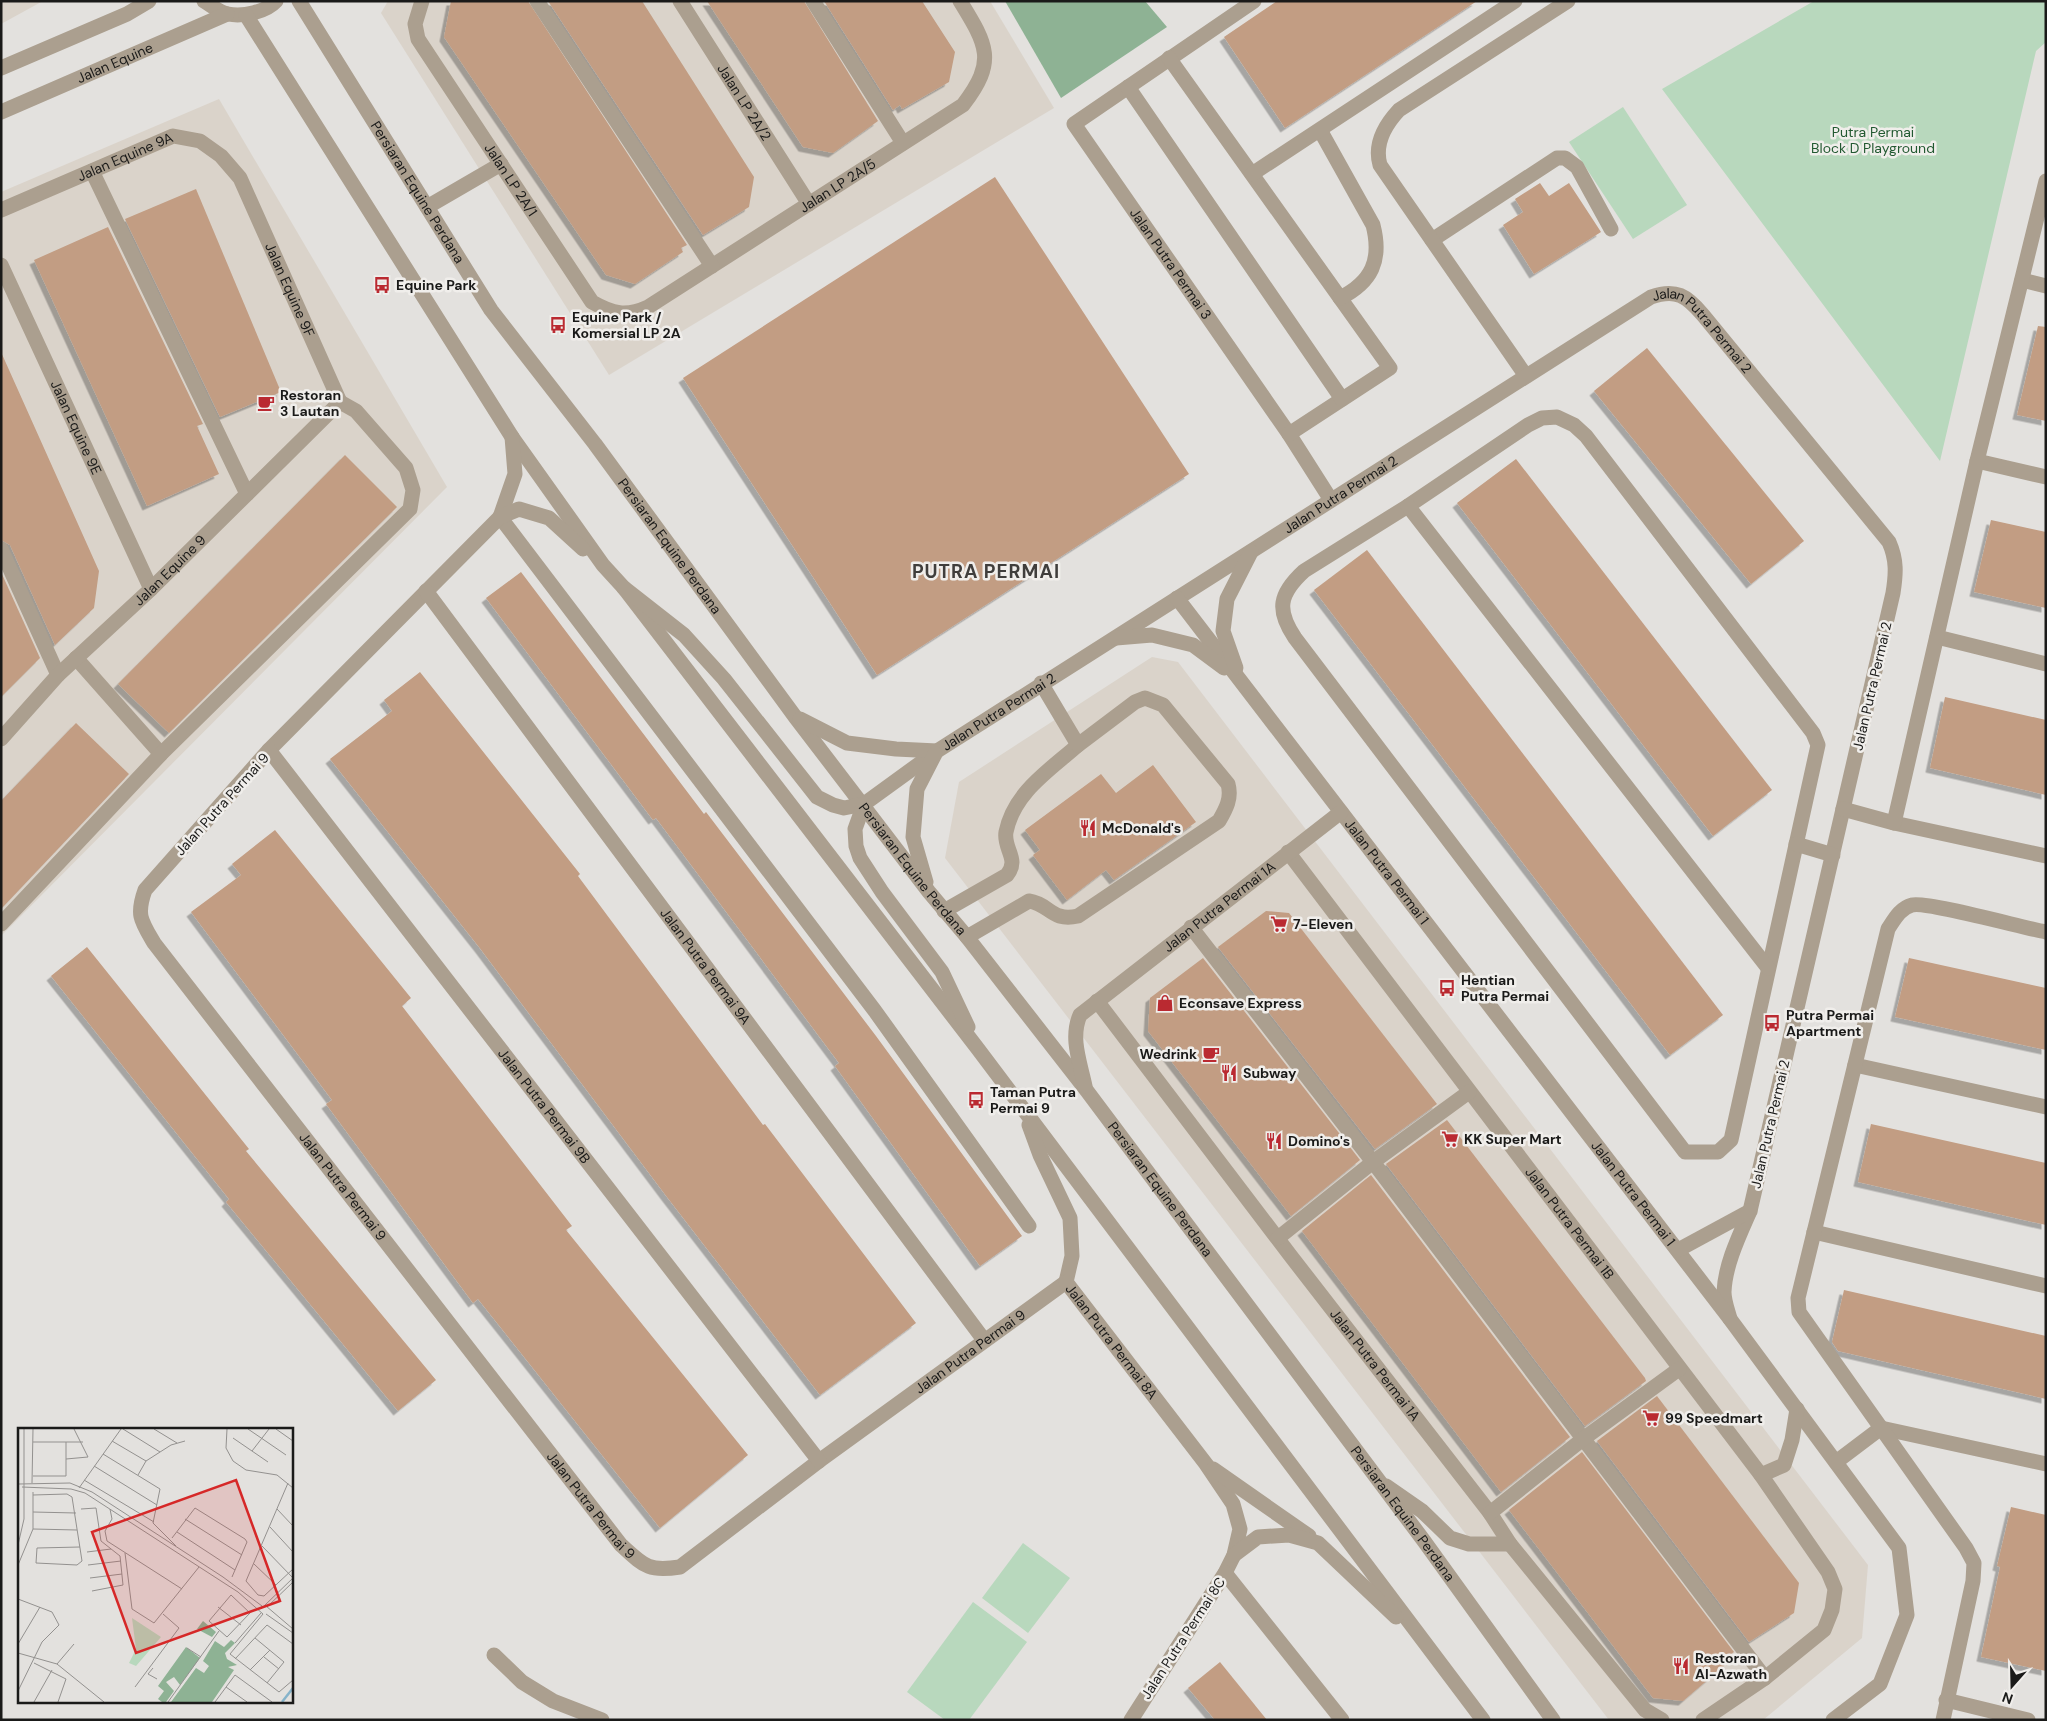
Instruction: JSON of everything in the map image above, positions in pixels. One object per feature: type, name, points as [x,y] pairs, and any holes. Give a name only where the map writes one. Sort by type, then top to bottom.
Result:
[{"type":"street","points":[[1,68],[127,14],[149,1]]},
{"type":"street","points":[[204,1],[227,14],[246,15],[272,6],[276,1]]},
{"type":"street","name":"Persiaran Equine Perdana","points":[[299,1],[491,310],[595,444],[796,718],[864,804],[929,892],[967,937],[1087,1091],[1379,1481],[1553,1720]]},
{"type":"street","name":"Jalan LP 2A/1","points":[[422,1],[415,24],[418,39],[592,302],[604,309],[619,313],[634,313],[648,307]]},
{"type":"street","points":[[537,1],[712,266]]},
{"type":"street","name":"Jalan LP 2A/2","points":[[680,1],[808,204]]},
{"type":"street","points":[[813,1],[903,143]]},
{"type":"street","name":"Jalan LP 2A/5","points":[[648,307],[963,105],[976,88],[984,72],[982,36],[960,1]]},
{"type":"street","name":"Jalan Putra Permai 3","points":[[1254,1],[1074,124],[1332,500]]},
{"type":"street","points":[[1252,174],[1515,1]]},
{"type":"street","points":[[1526,376],[1380,165],[1377,155],[1384,129],[1398,110],[1568,1]]},
{"type":"street","name":"Jalan Equine","points":[[1,112],[227,14]]},
{"type":"street","points":[[246,15],[512,437],[603,565],[624,588],[978,1049],[1483,1720]]},
{"type":"street","points":[[1169,58],[1390,368],[1288,434]]},
{"type":"street","points":[[1128,87],[1342,399]]},
{"type":"street","points":[[1320,130],[1373,226],[1377,242],[1376,258],[1368,278],[1357,290],[1340,298]]},
{"type":"street","name":"Jalan Equine 9A","points":[[1,210],[173,136],[200,140],[221,156],[240,178]]},
{"type":"street","points":[[1432,240],[1557,158],[1565,158],[1577,167],[1611,229]]},
{"type":"street","points":[[427,207],[501,164]]},
{"type":"street","points":[[92,171],[247,494]]},
{"type":"street","name":"Jalan Equine 9F","points":[[240,178],[340,402]]},
{"type":"street","points":[[1889,822],[1937,637],[1977,461],[2046,181]]},
{"type":"street","name":"Jalan Equine 9E","points":[[1,265],[152,588]]},
{"type":"street","points":[[2022,280],[2046,286]]},
{"type":"street","name":"Jalan Putra Permai 2","points":[[864,804],[937,750],[1041,683],[1651,297],[1666,292],[1681,296],[1693,304],[1703,315],[1889,542],[1895,556],[1896,572],[1893,593],[1750,1211],[1738,1238],[1724,1294],[1730,1319]]},
{"type":"street","points":[[1,924],[161,754],[410,509],[413,490],[406,468],[356,411],[340,402]]},
{"type":"street","name":"Jalan Equine 9","points":[[1,739],[58,674],[152,588],[340,402]]},
{"type":"street","points":[[1542,418],[1557,418],[1574,424],[1586,436],[1813,733],[1818,745],[1731,1140],[1718,1152],[1685,1152],[1284,622],[1281,611],[1284,599],[1290,585],[1297,578],[1408,506],[1535,421],[1542,418]]},
{"type":"street","points":[[512,437],[515,474],[500,518],[869,1003],[1029,1226]]},
{"type":"street","points":[[1977,461],[2046,476]]},
{"type":"street","points":[[1408,506],[1768,968]]},
{"type":"street","name":"Jalan Putra Permai 9","points":[[603,565],[549,518],[519,508],[500,518],[269,750],[145,890],[139,907],[141,920],[160,951],[620,1545],[642,1564],[660,1570],[680,1567],[819,1460],[1066,1282]]},
{"type":"street","points":[[1,548],[58,674]]},
{"type":"street","name":"Jalan Putra Permai 1","points":[[1241,682],[1223,631],[1227,598],[1253,550]]},
{"type":"street","points":[[624,588],[684,635],[698,650],[724,679],[817,797],[844,808],[864,804]]},
{"type":"street","name":"Jalan Putra Permai 9A","points":[[426,591],[984,1340]]},
{"type":"street","name":"Jalan Putra Permai 1","points":[[1177,598],[1678,1250],[1899,1548],[1907,1615],[1880,1684],[1833,1720]]},
{"type":"street","name":"Jalan Putra Permai 1","points":[[1114,638],[1152,635],[1193,645],[1241,682]]},
{"type":"street","points":[[1937,637],[2046,664]]},
{"type":"street","points":[[76,658],[161,754]]},
{"type":"street","points":[[1041,683],[1078,745]]},
{"type":"street","points":[[944,911],[1008,874],[1014,861],[1006,847],[1006,832],[1024,792],[1078,745],[1135,702],[1145,698],[1163,705],[1228,784],[1230,793],[1227,808],[1219,821],[1078,916],[1066,919],[1054,914],[1036,902],[1029,901],[967,937]]},
{"type":"street","points":[[796,718],[847,743],[896,749],[937,750],[918,789],[913,837],[929,892]]},
{"type":"street","name":"Jalan Putra Permai 9B","points":[[269,750],[819,1460]]},
{"type":"street","points":[[864,804],[855,830],[856,846],[860,858],[882,892],[942,972],[978,1049]]},
{"type":"street","points":[[1843,809],[1889,822],[2046,856]]},
{"type":"street","name":"Jalan Putra Permai 1A","points":[[1087,1091],[1075,1040],[1075,1026],[1080,1015],[1341,812]]},
{"type":"street","points":[[1796,844],[1833,855]]},
{"type":"street","name":"Jalan Putra Permai 1B","points":[[1288,852],[1468,1092],[1761,1475]]},
{"type":"street","points":[[1943,1720],[1974,1581],[1974,1563],[1966,1548],[1799,1312],[1798,1298],[1888,929],[1898,914],[1913,905],[1922,906],[2046,932]]},
{"type":"street","points":[[1191,927],[1373,1162],[1765,1678]]},
{"type":"street","name":"Jalan Putra Permai 1A","points":[[1097,1001],[1490,1513],[1510,1544],[1645,1710],[1662,1720]]},
{"type":"street","points":[[1855,1065],[2046,1107]]},
{"type":"street","points":[[1278,1238],[1373,1162],[1468,1092]]},
{"type":"street","name":"Jalan Putra Permai 8A","points":[[1024,1111],[1040,1155],[1070,1218],[1072,1256],[1066,1282],[1206,1464],[1233,1504],[1240,1529],[1234,1554]]},
{"type":"street","points":[[1678,1250],[1750,1211]]},
{"type":"street","points":[[1814,1232],[2046,1286]]},
{"type":"street","points":[[1490,1513],[1583,1439],[1679,1369]]},
{"type":"street","points":[[1703,1720],[1765,1678],[1824,1630],[1832,1610],[1835,1589],[1828,1572],[1761,1475],[1784,1465],[1792,1440],[1797,1409]]},
{"type":"street","points":[[1836,1462],[1881,1428],[2046,1464]]},
{"type":"street","points":[[1206,1464],[1318,1543],[1430,1650]]},
{"type":"street","points":[[1379,1481],[1404,1496],[1450,1538],[1470,1544],[1510,1544]]},
{"type":"street","points":[[1234,1554],[1258,1537],[1288,1535],[1318,1543]]},
{"type":"street","name":"Jalan Putra Permai 8C","points":[[1131,1720],[1225,1573],[1234,1554]]},
{"type":"street","points":[[1225,1573],[1342,1720]]},
{"type":"street","points":[[494,1655],[522,1682],[553,1702],[576,1715],[602,1720]]},
{"type":"street","points":[[1526,1685],[1563,1720]]},
{"type":"street","points":[[1946,1700],[2028,1720]]},
{"type":"shaded area","points":[[1,1],[43,1],[1,24]]},
{"type":"shaded area","points":[[388,1],[990,1],[1054,108],[609,375],[381,13]]},
{"type":"shaded area","points":[[219,99],[447,487],[1,936],[1,192]]},
{"type":"shaded area","points":[[1152,657],[1178,662],[1868,1565],[1862,1638],[1763,1720],[1609,1720],[945,858],[959,782]]},
{"type":"green space","points":[[1005,1],[1145,1],[1167,27],[1061,98]]},
{"type":"green space","name":"Putra Permai Block D Playground","points":[[1814,1],[2046,1],[2046,42],[2036,51],[1940,461],[1662,89]]},
{"type":"green space","points":[[1623,107],[1687,205],[1633,239],[1569,142]]},
{"type":"green space","points":[[1023,1543],[1070,1578],[1028,1633],[982,1598]]},
{"type":"green space","points":[[973,1602],[1027,1642],[969,1720],[945,1720],[907,1692]]},
{"type":"building","points":[[451,1],[528,1],[687,245],[681,248],[683,252],[635,284],[606,275],[444,37]]},
{"type":"building","points":[[548,1],[642,1],[754,177],[749,207],[703,235]]},
{"type":"building","points":[[707,1],[804,1],[878,121],[833,153],[803,147]]},
{"type":"building","points":[[824,1],[922,1],[955,52],[949,82],[902,109],[900,105],[893,110]]},
{"type":"building","points":[[1277,1],[1477,1],[1285,128],[1224,37]]},
{"type":"building","points":[[995,177],[1189,474],[877,675],[683,378]]},
{"type":"building","points":[[1540,183],[1549,196],[1569,183],[1601,232],[1534,274],[1503,225],[1523,212],[1515,199]]},
{"type":"building","points":[[196,189],[281,392],[220,417],[125,219]]},
{"type":"building","points":[[108,227],[203,424],[197,426],[219,474],[147,506],[34,260]]},
{"type":"building","points":[[2038,326],[2046,327],[2046,421],[2017,415]]},
{"type":"building","points":[[1647,348],[1804,541],[1751,584],[1594,391]]},
{"type":"building","points":[[1,352],[99,571],[94,608],[55,645],[10,545],[1,540]]},
{"type":"building","points":[[345,455],[397,507],[169,733],[118,684]]},
{"type":"building","points":[[1516,459],[1772,790],[1713,836],[1457,503]]},
{"type":"building","points":[[1991,520],[2046,532],[2046,608],[1974,592]]},
{"type":"building","points":[[1367,550],[1723,1015],[1670,1055],[1314,590]]},
{"type":"building","points":[[1,572],[40,658],[1,697]]},
{"type":"building","points":[[521,572],[704,814],[706,812],[876,1036],[1022,1236],[980,1266],[835,1066],[839,1063],[656,818],[653,820],[486,598]]},
{"type":"building","points":[[420,672],[580,874],[578,876],[763,1125],[765,1124],[916,1323],[820,1395],[667,1197],[479,947],[330,759],[392,711],[384,700]]},
{"type":"building","points":[[1945,697],[2046,720],[2046,795],[1930,768]]},
{"type":"building","points":[[76,723],[129,774],[1,909],[1,801]]},
{"type":"building","points":[[1153,765],[1196,822],[1114,880],[1106,870],[1067,900],[1033,855],[1040,850],[1025,830],[1101,774],[1116,793]]},
{"type":"building","points":[[275,830],[411,998],[402,1006],[572,1226],[566,1230],[748,1455],[660,1528],[478,1299],[473,1303],[326,1104],[332,1100],[191,912],[241,875],[232,864]]},
{"type":"building","points":[[1266,911],[1289,913],[1437,1104],[1375,1149],[1218,947]]},
{"type":"building","points":[[87,947],[249,1149],[246,1151],[436,1380],[398,1411],[226,1202],[229,1199],[51,976]]},
{"type":"building","points":[[1203,958],[1360,1160],[1291,1216],[1148,1031],[1150,998]]},
{"type":"building","points":[[1909,958],[2046,988],[2046,1050],[1895,1017]]},
{"type":"building","points":[[1447,1120],[1645,1378],[1646,1381],[1585,1426],[1386,1164]]},
{"type":"building","points":[[1871,1124],[2046,1163],[2046,1225],[1858,1182]]},
{"type":"building","points":[[1371,1175],[1570,1437],[1501,1492],[1302,1231]]},
{"type":"building","points":[[1844,1290],[2046,1336],[2046,1399],[1838,1351],[1832,1342]]},
{"type":"building","points":[[1657,1396],[1799,1583],[1794,1613],[1749,1642],[1597,1441]]},
{"type":"building","points":[[1582,1452],[1734,1652],[1722,1660],[1725,1665],[1683,1701],[1653,1698],[1509,1510]]},
{"type":"building","points":[[2011,1507],[2046,1515],[2046,1671],[1981,1657],[2000,1567],[1997,1566]]},
{"type":"building","points":[[1220,1662],[1267,1720],[1215,1720],[1188,1688]]},
{"type":"place","name":"Equine Park","points":[[382,285]]},
{"type":"place","name":"Equine Park / Komersial LP 2A","points":[[558,325]]},
{"type":"place","name":"Restoran 3 Lautan","points":[[266,403]]},
{"type":"place","name":"McDonald's","points":[[1088,828]]},
{"type":"place","name":"7-Eleven","points":[[1279,924]]},
{"type":"place","name":"Hentian Putra Permai","points":[[1447,988]]},
{"type":"place","name":"Econsave Express","points":[[1165,1003]]},
{"type":"place","name":"Putra Permai Apartment","points":[[1772,1023]]},
{"type":"place","name":"Wedrink","points":[[1211,1054]]},
{"type":"place","name":"Subway","points":[[1229,1073]]},
{"type":"place","name":"Taman Putra Permai 9","points":[[976,1100]]},
{"type":"place","name":"KK Super Mart","points":[[1450,1139]]},
{"type":"place","name":"Domino's","points":[[1274,1141]]},
{"type":"place","name":"99 Speedmart","points":[[1651,1418]]},
{"type":"place","name":"Restoran Al-Azwath","points":[[1681,1666]]},
{"type":"district","name":"PUTRA PERMAI","points":[[986,571]]}]
